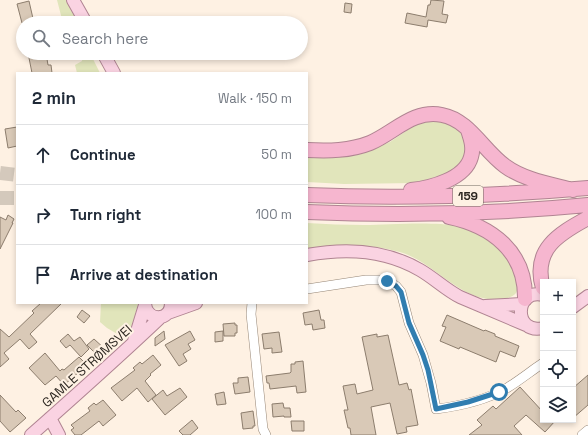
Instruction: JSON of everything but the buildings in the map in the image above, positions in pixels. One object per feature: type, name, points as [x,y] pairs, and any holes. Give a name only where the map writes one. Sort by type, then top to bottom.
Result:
[{"type":"highway","points":[[308,150],[334,150],[360,146],[386,135],[416,116],[429,114],[442,115],[453,118],[479,140],[491,155],[516,173],[537,181],[573,190]]},
{"type":"highway","points":[[363,197],[417,189],[447,180],[460,173],[469,164],[472,153],[472,143],[468,130]]},
{"type":"highway","name":"159","points":[[308,195],[363,197],[502,195],[588,188]]},
{"type":"highway","name":"159","points":[[308,212],[431,214],[588,206]]},
{"type":"highway","points":[[431,214],[458,219],[476,226],[495,236],[504,244],[512,253],[522,271],[525,288],[524,302]]},
{"type":"highway","points":[[541,279],[539,272],[545,251],[556,238],[588,218]]},
{"type":"main road","points":[[74,0],[82,16]]},
{"type":"main road","points":[[107,60],[113,72]]},
{"type":"main road","points":[[308,255],[350,251],[369,252],[393,258],[421,270],[452,293],[468,301],[534,329],[540,328]]},
{"type":"main road","points":[[526,325],[521,317],[521,308],[524,302],[535,294],[540,295]]},
{"type":"main road","points":[[576,298],[587,296]]},
{"type":"main road","points":[[576,305],[587,296]]},
{"type":"main road","points":[[482,306],[524,302]]},
{"type":"main road","points":[[145,304],[150,315],[158,317],[167,311],[192,304]]},
{"type":"main road","points":[[134,341],[145,304]]},
{"type":"main road","name":"GAMLE STRØMSVEI","points":[[30,435],[118,358],[167,311]]},
{"type":"main road","points":[[50,418],[59,435]]},
{"type":"street","points":[[308,289],[366,280],[387,281],[396,286],[401,292],[409,323],[423,355],[431,383],[436,409],[468,402],[499,392],[540,365]]},
{"type":"street","points":[[252,304],[251,314],[264,429],[266,435]]},
{"type":"street","points":[[582,435],[588,430]]},
{"type":"green space","points":[[57,0],[68,0],[77,16],[61,16]]},
{"type":"green space","points":[[94,60],[100,72],[77,72],[75,65],[82,61]]},
{"type":"green space","points":[[430,121],[444,122],[456,127],[464,136],[468,149],[465,159],[454,171],[416,183],[344,184],[308,182],[308,157],[334,158],[361,154],[390,142],[418,123]]},
{"type":"green space","points":[[308,223],[343,225],[447,224],[463,227],[477,231],[495,242],[513,265],[518,277],[518,286],[516,293],[509,298],[488,299],[475,296],[449,282],[425,264],[400,252],[377,247],[354,245],[308,249]]},
{"type":"green space","points":[[101,304],[138,304],[134,320],[126,339],[100,322]]},
{"type":"tunnel","points":[[0,173],[16,175]]},
{"type":"tunnel","points":[[0,198],[16,198]]},
{"type":"route","points":[[387,281],[396,286],[401,292],[409,323],[428,370],[436,409],[446,408],[490,396],[499,392]]}]
